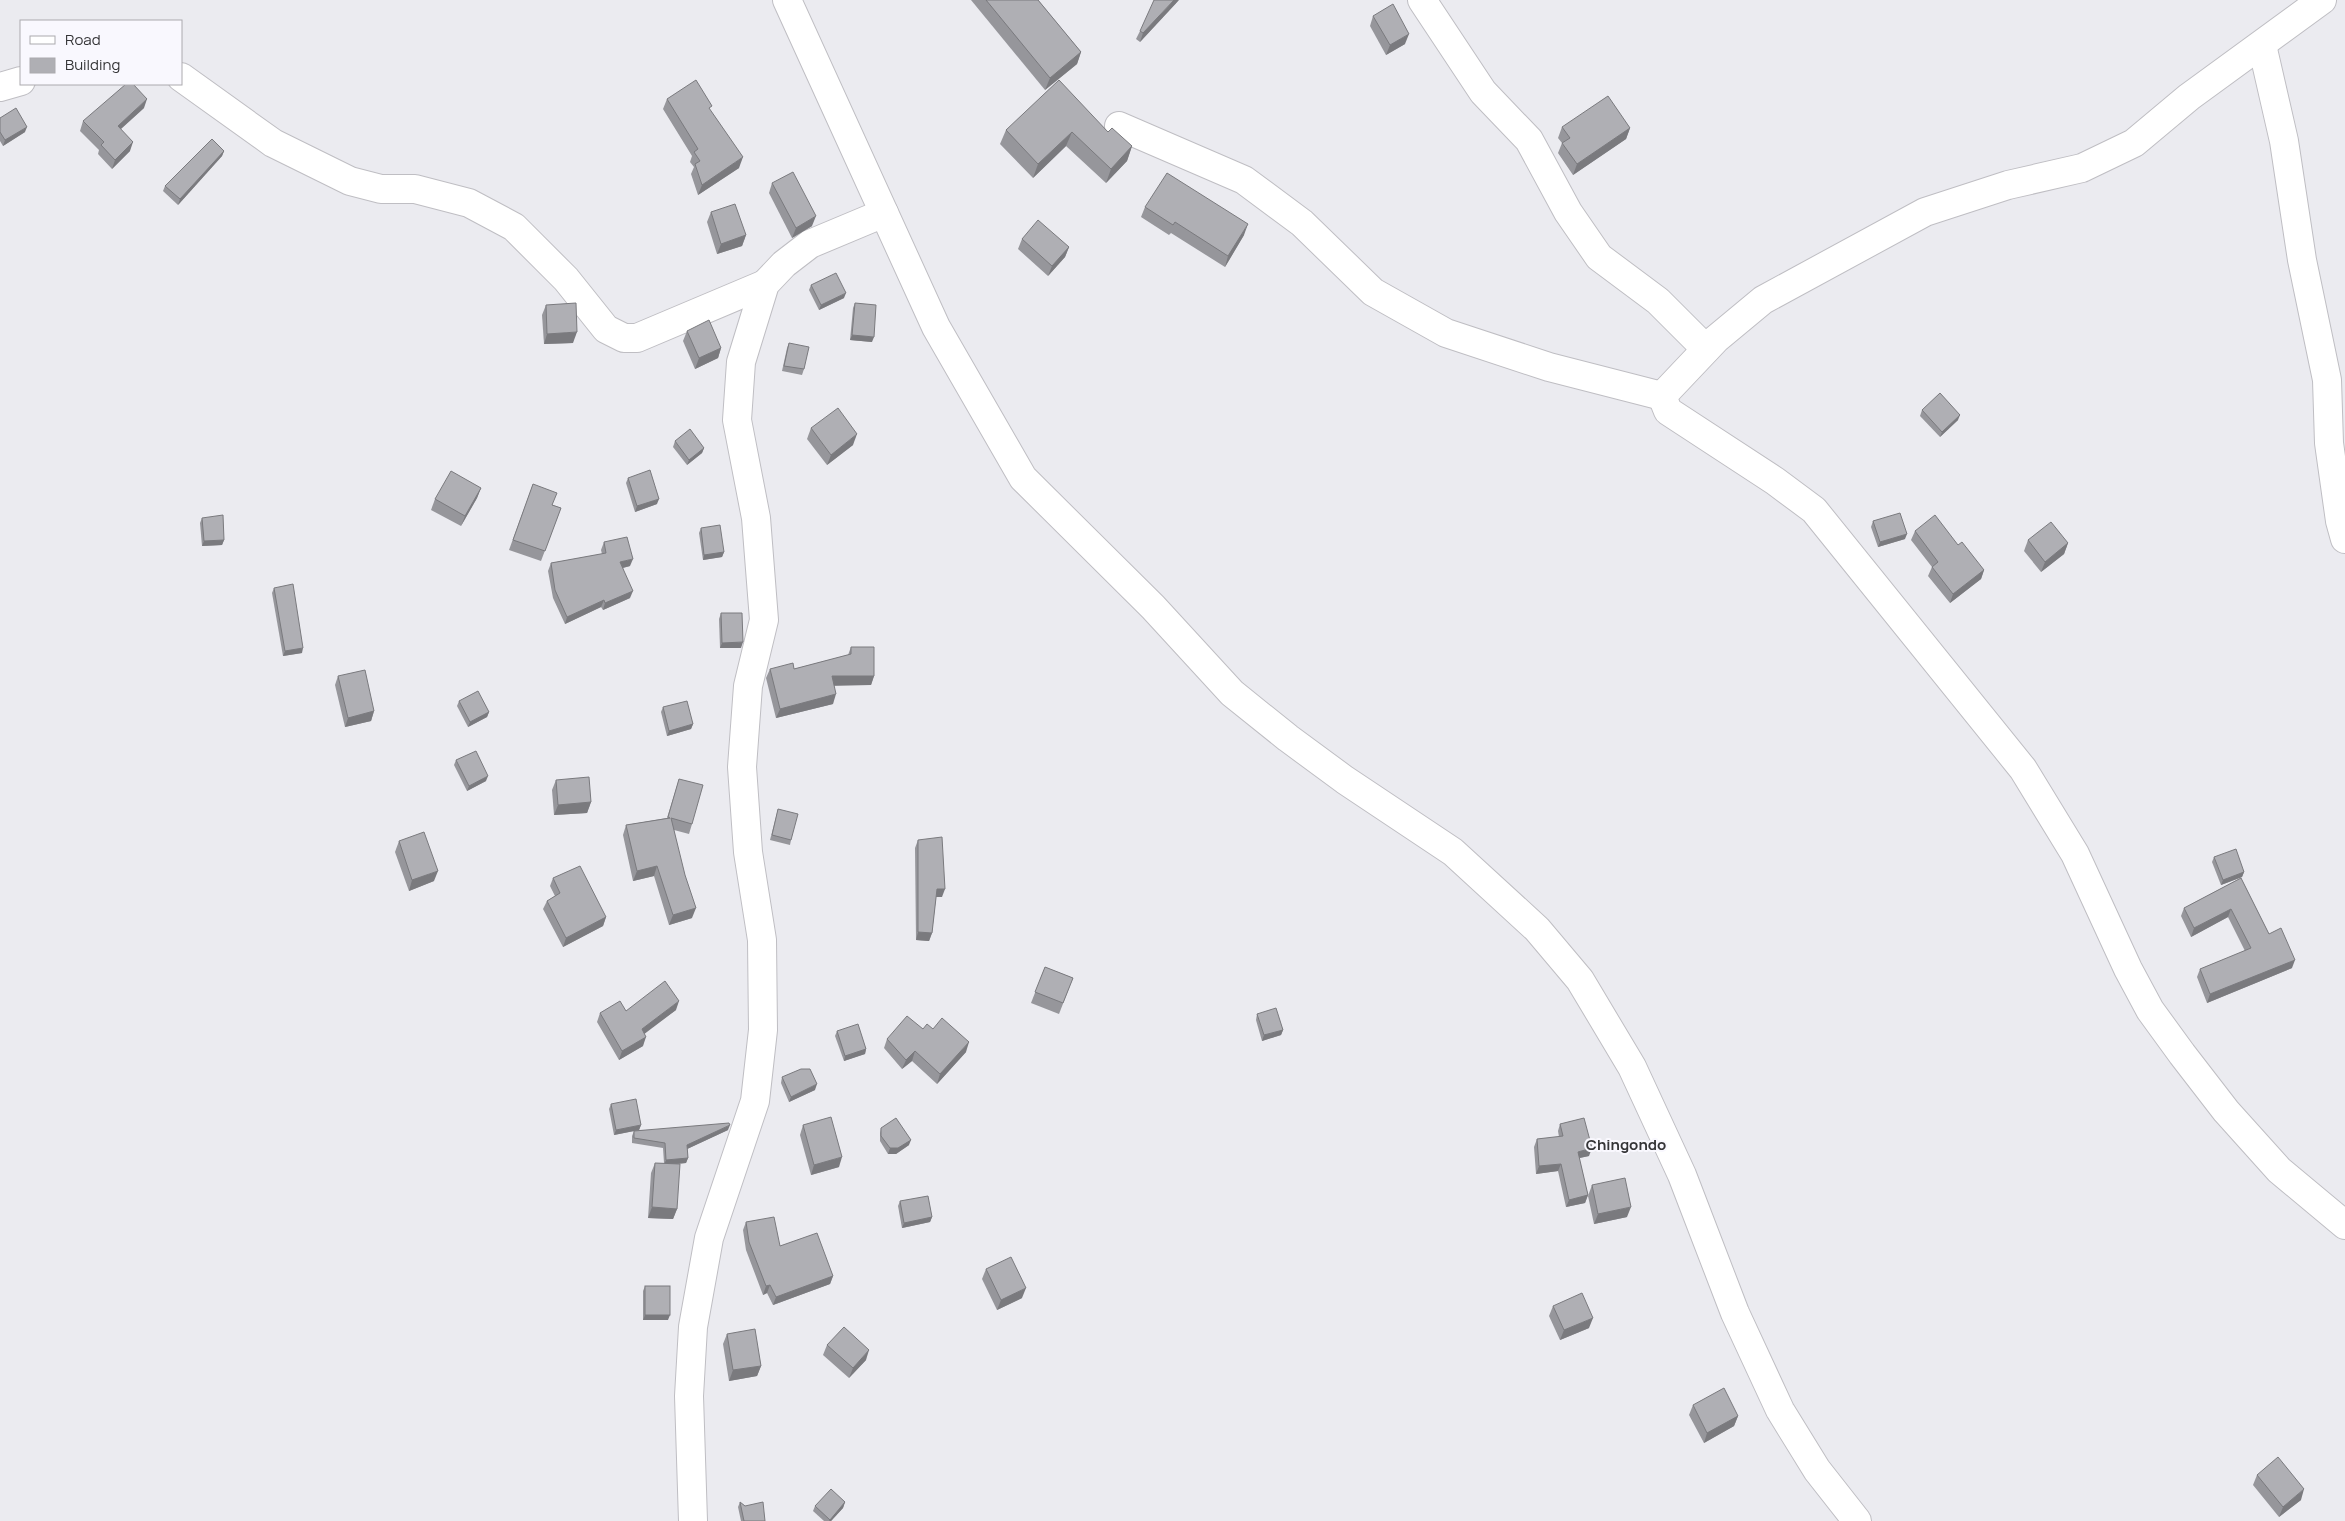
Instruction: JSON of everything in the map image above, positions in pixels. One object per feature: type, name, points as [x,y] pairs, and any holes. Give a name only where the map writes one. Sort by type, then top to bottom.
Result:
[{"type":"street","points":[[787,0],[936,327],[1023,478],[1152,607],[1232,693],[1345,780],[1453,852],[1537,929],[1580,980],[1632,1067],[1653,1112],[1682,1175],[1735,1312],[1780,1410],[1817,1470],[1857,1521]]},
{"type":"street","points":[[1422,0],[1482,92],[1529,140],[1568,212],[1599,258],[1658,301],[1706,349]]},
{"type":"street","points":[[1662,396],[1706,349],[1763,300],[1925,212],[2008,185],[2082,168],[2134,143],[2189,97],[2322,0]]},
{"type":"street","points":[[2262,45],[2284,141],[2302,260],[2327,380],[2328,443],[2340,522],[2345,539]]},
{"type":"street","points":[[182,79],[273,143],[350,181],[381,188],[415,189],[469,203],[514,226],[566,279],[606,329],[624,338],[637,338],[765,284],[784,264],[810,244],[884,213]]},
{"type":"street","points":[[0,87],[20,81]]},
{"type":"street","points":[[1119,126],[1244,180],[1302,224],[1373,292],[1446,333],[1549,367],[1662,396]]},
{"type":"street","points":[[693,1521],[689,1396],[693,1327],[709,1238],[755,1101],[763,1030],[762,940],[748,852],[742,767],[748,686],[764,620],[756,518],[737,420],[741,362],[765,284]]},
{"type":"street","points":[[1662,396],[1668,412],[1775,480],[1814,510],[2023,769],[2075,854],[2150,1010],[2226,1111],[2279,1170],[2345,1225]]},
{"type":"building","points":[[986,0],[1038,0],[1081,52],[1050,78]]},
{"type":"building","points":[[1154,0],[1174,0],[1143,33],[1140,31]]},
{"type":"building","points":[[1393,4],[1409,34],[1390,45],[1373,16]]},
{"type":"building","points":[[696,80],[712,106],[709,108],[743,157],[702,185],[695,164],[700,161],[694,152],[698,149],[667,99]]},
{"type":"building","points":[[1059,80],[1108,132],[1112,128],[1132,146],[1111,169],[1072,132],[1038,164],[1006,130]]},
{"type":"building","points":[[125,85],[134,85],[147,99],[118,126],[133,142],[115,160],[101,145],[104,142],[83,121]]},
{"type":"building","points":[[1608,96],[1630,128],[1577,164],[1562,143],[1570,138],[1562,127]]},
{"type":"building","points":[[16,108],[27,127],[5,140],[0,132],[0,118]]},
{"type":"building","points":[[212,139],[224,151],[180,199],[165,186]]},
{"type":"building","points":[[793,172],[816,216],[796,228],[772,183]]},
{"type":"building","points":[[1167,173],[1248,224],[1228,256],[1175,222],[1173,225],[1145,207]]},
{"type":"building","points":[[735,204],[746,235],[721,244],[711,212]]},
{"type":"building","points":[[1038,220],[1069,247],[1052,266],[1022,239]]},
{"type":"building","points":[[836,273],[846,293],[821,305],[811,285]]},
{"type":"building","points":[[576,303],[577,332],[547,334],[546,305]]},
{"type":"building","points":[[855,303],[876,305],[874,337],[852,335]]},
{"type":"building","points":[[709,320],[721,348],[699,358],[687,331]]},
{"type":"building","points":[[789,343],[809,347],[804,369],[784,366]]},
{"type":"building","points":[[1940,393],[1960,415],[1942,432],[1922,410]]},
{"type":"building","points":[[838,408],[857,434],[831,455],[811,428]]},
{"type":"building","points":[[690,429],[704,448],[689,460],[675,441]]},
{"type":"building","points":[[650,470],[659,499],[637,506],[628,478]]},
{"type":"building","points":[[451,471],[481,488],[465,516],[435,499]]},
{"type":"building","points":[[533,484],[557,493],[552,505],[561,508],[545,551],[513,540]]},
{"type":"building","points":[[1900,513],[1907,534],[1880,542],[1873,521]]},
{"type":"building","points":[[223,515],[224,540],[204,541],[202,518]]},
{"type":"building","points":[[1935,515],[1958,545],[1962,542],[1984,570],[1953,594],[1932,567],[1938,562],[1915,531]]},
{"type":"building","points":[[2051,522],[2068,543],[2045,562],[2028,540]]},
{"type":"building","points":[[720,525],[724,552],[704,555],[701,528]]},
{"type":"building","points":[[627,537],[633,559],[620,562],[633,591],[605,603],[604,600],[567,617],[555,590],[551,563],[606,553],[604,542]]},
{"type":"building","points":[[293,584],[303,648],[285,651],[274,588]]},
{"type":"building","points":[[721,613],[742,613],[743,642],[722,643]]},
{"type":"building","points":[[851,647],[874,647],[874,676],[832,676],[836,694],[780,709],[770,669],[793,663],[794,669],[851,654]]},
{"type":"building","points":[[365,670],[374,711],[348,718],[338,676]]},
{"type":"building","points":[[478,691],[489,712],[470,722],[459,701]]},
{"type":"building","points":[[687,701],[693,724],[669,731],[663,707]]},
{"type":"building","points":[[476,751],[488,776],[469,786],[456,760]]},
{"type":"building","points":[[589,777],[591,802],[558,805],[556,780]]},
{"type":"building","points":[[679,779],[703,785],[692,824],[671,818],[685,875],[696,908],[673,915],[657,866],[637,871],[626,825],[670,818],[668,817]]},
{"type":"building","points":[[778,809],[798,814],[791,840],[772,835]]},
{"type":"building","points":[[424,832],[438,871],[412,880],[399,841]]},
{"type":"building","points":[[942,837],[945,889],[937,889],[932,933],[918,932],[918,840]]},
{"type":"building","points":[[2236,849],[2244,872],[2223,880],[2214,857]]},
{"type":"building","points":[[580,866],[606,917],[566,938],[547,901],[560,893],[553,878]]},
{"type":"building","points":[[2241,878],[2269,934],[2281,928],[2295,960],[2210,994],[2200,969],[2251,948],[2231,909],[2194,928],[2184,908]]},
{"type":"building","points":[[1045,967],[1073,978],[1063,1003],[1035,992]]},
{"type":"building","points":[[665,981],[679,1001],[642,1029],[646,1037],[622,1051],[600,1013],[620,1001],[626,1011]]},
{"type":"building","points":[[1276,1008],[1283,1030],[1264,1035],[1257,1014]]},
{"type":"building","points":[[907,1016],[923,1029],[927,1024],[933,1029],[942,1018],[969,1042],[940,1074],[915,1051],[906,1060],[887,1039]]},
{"type":"building","points":[[858,1024],[866,1049],[845,1056],[837,1031]]},
{"type":"building","points":[[801,1069],[810,1069],[817,1084],[791,1097],[782,1077]]},
{"type":"building","points":[[636,1099],[641,1125],[616,1130],[611,1104]]},
{"type":"building","points":[[831,1117],[842,1157],[814,1165],[803,1125]]},
{"type":"building","points":[[896,1118],[911,1140],[898,1148],[890,1148],[881,1136],[881,1128]]},
{"type":"building","points":[[1584,1118],[1592,1148],[1578,1152],[1588,1195],[1569,1200],[1561,1164],[1539,1166],[1537,1139],[1563,1136],[1560,1124]]},
{"type":"building","points":[[729,1123],[730,1125],[687,1145],[688,1158],[666,1160],[665,1143],[634,1138],[634,1131]]},
{"type":"building","points":[[655,1163],[680,1164],[677,1209],[652,1207]]},
{"type":"building","points":[[1625,1178],[1631,1207],[1598,1214],[1592,1185]]},
{"type":"building","points":[[928,1196],[932,1217],[904,1223],[900,1201]]},
{"type":"building","points":[[774,1217],[780,1246],[817,1233],[833,1276],[776,1297],[770,1285],[766,1286],[749,1242],[746,1222]]},
{"type":"building","points":[[1011,1257],[1026,1288],[1001,1300],[986,1269]]},
{"type":"building","points":[[645,1286],[670,1286],[670,1315],[645,1315]]},
{"type":"building","points":[[1582,1293],[1593,1318],[1564,1330],[1553,1306]]},
{"type":"building","points":[[844,1327],[869,1350],[853,1368],[827,1345]]},
{"type":"building","points":[[755,1329],[761,1366],[733,1370],[727,1334]]},
{"type":"building","points":[[1724,1388],[1738,1416],[1707,1433],[1693,1405]]},
{"type":"building","points":[[2278,1457],[2304,1489],[2283,1507],[2257,1475]]},
{"type":"building","points":[[831,1489],[845,1502],[830,1520],[815,1506]]},
{"type":"building","points":[[740,1502],[745,1506],[763,1502],[765,1521],[744,1521]]},
{"type":"district","name":"Chingondo","points":[[1626,1145]]}]
